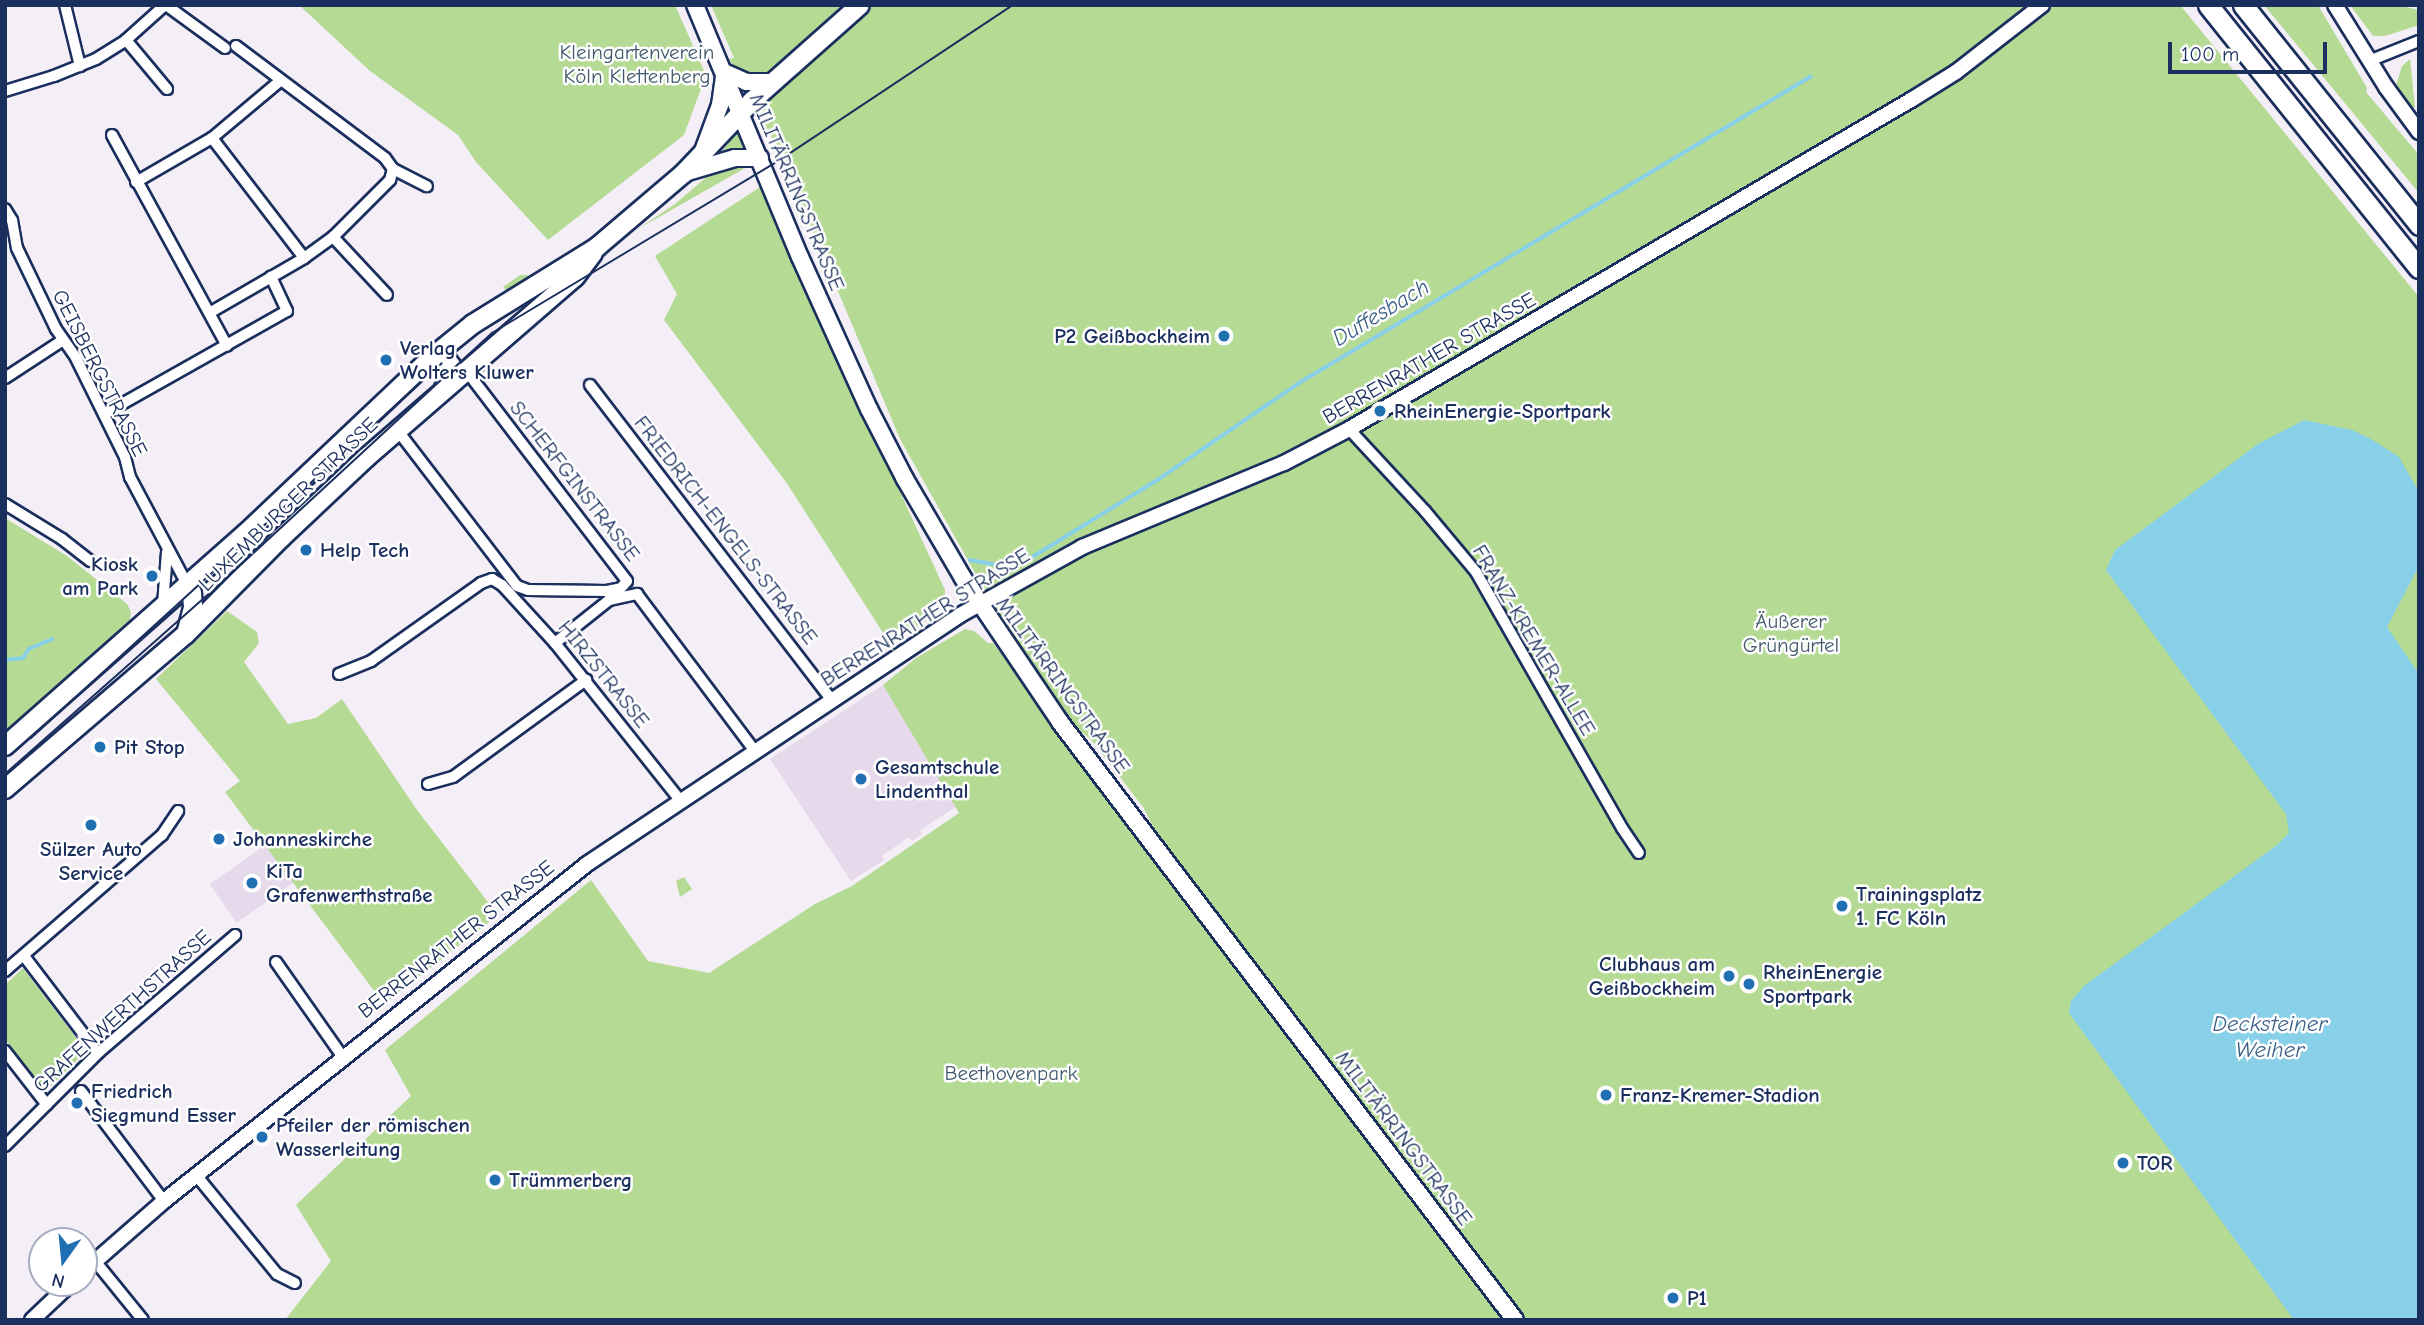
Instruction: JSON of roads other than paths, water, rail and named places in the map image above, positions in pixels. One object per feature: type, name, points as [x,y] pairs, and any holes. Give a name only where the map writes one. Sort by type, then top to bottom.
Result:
[{"type":"highway","points":[[2208,5],[2419,268]]},
{"type":"highway","points":[[2244,5],[2419,225]]},
{"type":"main road","name":"MILITÄRRINGSTRASSE","points":[[695,5],[800,257],[869,409],[905,479],[979,605],[1060,722],[1515,1320]]},
{"type":"main road","name":"LUXEMBURGER STRASSE","points":[[5,746],[163,605],[189,588],[431,358],[473,324],[597,247],[684,173],[741,111],[860,5]]},
{"type":"main road","points":[[702,154],[719,105],[724,72],[746,82],[773,82]]},
{"type":"main road","points":[[684,173],[735,158],[760,158]]},
{"type":"main road","name":"LUXEMBURGER STRASSE","points":[[5,789],[186,634],[223,595],[398,431],[575,277],[597,247]]},
{"type":"main road","points":[[431,358],[447,360],[452,367],[453,373],[440,396]]},
{"type":"main road","points":[[189,588],[207,598],[223,595]]},
{"type":"main road","points":[[186,634],[192,614],[189,588]]},
{"type":"street","points":[[65,5],[80,66]]},
{"type":"street","points":[[5,91],[80,66],[126,40],[165,5],[281,80],[385,158],[393,169],[427,186]]},
{"type":"street","name":"BERRENRATHER STRASSE","points":[[98,1258],[342,1056],[566,880],[831,699],[979,605],[1082,547],[1286,461],[1349,429],[1912,100],[1956,72],[2042,5]]},
{"type":"street","points":[[2335,5],[2369,61],[2419,132]]},
{"type":"street","points":[[126,40],[166,89]]},
{"type":"street","points":[[2369,61],[2419,41]]},
{"type":"street","points":[[136,182],[212,138],[281,80]]},
{"type":"street","points":[[112,135],[228,346]]},
{"type":"street","points":[[212,138],[304,258]]},
{"type":"street","points":[[211,312],[304,258],[333,237],[390,180],[393,169]]},
{"type":"street","name":"GEISBERGSTRASSE","points":[[5,209],[12,220],[17,248],[63,341],[76,358],[125,457],[130,477],[189,588]]},
{"type":"street","points":[[333,237],[387,295]]},
{"type":"street","points":[[104,414],[287,311],[271,276]]},
{"type":"street","points":[[5,378],[63,341]]},
{"type":"street","name":"SCHERFGINSTRASSE","points":[[398,431],[509,579],[528,590],[607,591],[621,588],[627,581],[467,372]]},
{"type":"street","name":"FRIEDRICH-ENGELS-STRASSE","points":[[590,385],[831,699]]},
{"type":"street","name":"FRANZ-KREMER-ALLEE","points":[[1349,429],[1358,442],[1425,511],[1476,572],[1622,828],[1639,853]]},
{"type":"street","points":[[5,504],[62,539],[90,561]]},
{"type":"street","points":[[163,605],[167,551]]},
{"type":"street","name":"HIRZSTRASSE","points":[[339,674],[371,661],[481,583],[492,579],[502,585],[555,643],[680,800]]},
{"type":"street","name":"SCHERFGINSTRASSE","points":[[555,643],[609,600],[637,594],[754,750]]},
{"type":"street","points":[[428,784],[453,777],[586,680]]},
{"type":"street","points":[[5,971],[162,835],[178,811]]},
{"type":"street","name":"GRAFENWERTHSTRASSE","points":[[5,1146],[98,1053],[235,935]]},
{"type":"street","points":[[24,956],[98,1053]]},
{"type":"street","points":[[276,962],[342,1056]]},
{"type":"street","points":[[5,1051],[47,1105]]},
{"type":"street","points":[[80,1091],[164,1201]]},
{"type":"street","points":[[196,1175],[277,1274],[295,1283]]},
{"type":"street","points":[[98,1265],[143,1320]]},
{"type":"street","points":[[32,1320],[56,1297]]},
{"type":"water","name":"Decksteiner Weiher","points":[[2304,420],[2352,430],[2371,439],[2399,457],[2419,492],[2419,566],[2387,627],[2419,674],[2419,1320],[2294,1320],[2069,1013],[2071,1001],[2084,986],[2277,845],[2289,833],[2286,814],[2106,570],[2115,550],[2258,444]]},
{"type":"waterway","name":"Duffesbach","points":[[970,560],[1004,566],[1021,564],[1159,479],[1299,383],[1810,77]]},
{"type":"waterway","points":[[5,660],[23,658],[29,649],[52,639]]},
{"type":"tram line","points":[[5,774],[221,583],[492,333],[778,161],[1013,5]]},
{"type":"tram line","points":[[31,738],[442,363]]},
{"type":"place","name":"P2 Geißbockheim","points":[[1224,336]]},
{"type":"place","name":"Verlag Wolters Kluwer","points":[[386,360]]},
{"type":"place","name":"RheinEnergie-Sportpark","points":[[1380,411]]},
{"type":"place","name":"Help Tech","points":[[306,550]]},
{"type":"place","name":"Kiosk am Park","points":[[152,576]]},
{"type":"place","name":"Pit Stop","points":[[100,747]]},
{"type":"place","name":"Gesamtschule Lindenthal","points":[[861,779]]},
{"type":"place","name":"Sülzer Auto Service","points":[[91,825]]},
{"type":"place","name":"Johanneskirche","points":[[219,839]]},
{"type":"place","name":"KiTa Grafenwerthstraße","points":[[252,883]]},
{"type":"place","name":"Trainingsplatz 1. FC Köln","points":[[1842,906]]},
{"type":"place","name":"Clubhaus am Geißbockheim","points":[[1729,976]]},
{"type":"place","name":"RheinEnergie Sportpark","points":[[1749,984]]},
{"type":"place","name":"Franz-Kremer-Stadion","points":[[1606,1095]]},
{"type":"place","name":"Friedrich Siegmund Esser","points":[[77,1103]]},
{"type":"place","name":"Pfeiler der römischen Wasserleitung","points":[[262,1137]]},
{"type":"place","name":"TOR","points":[[2123,1163]]},
{"type":"place","name":"Trümmerberg","points":[[495,1180]]},
{"type":"place","name":"P1","points":[[1673,1298]]},
{"type":"park label","name":"Kleingartenverein Köln Klettenberg","points":[[637,64]]},
{"type":"park label","name":"Äußerer Grüngürtel","points":[[1791,633]]},
{"type":"park label","name":"Beethovenpark","points":[[1011,1073]]}]
